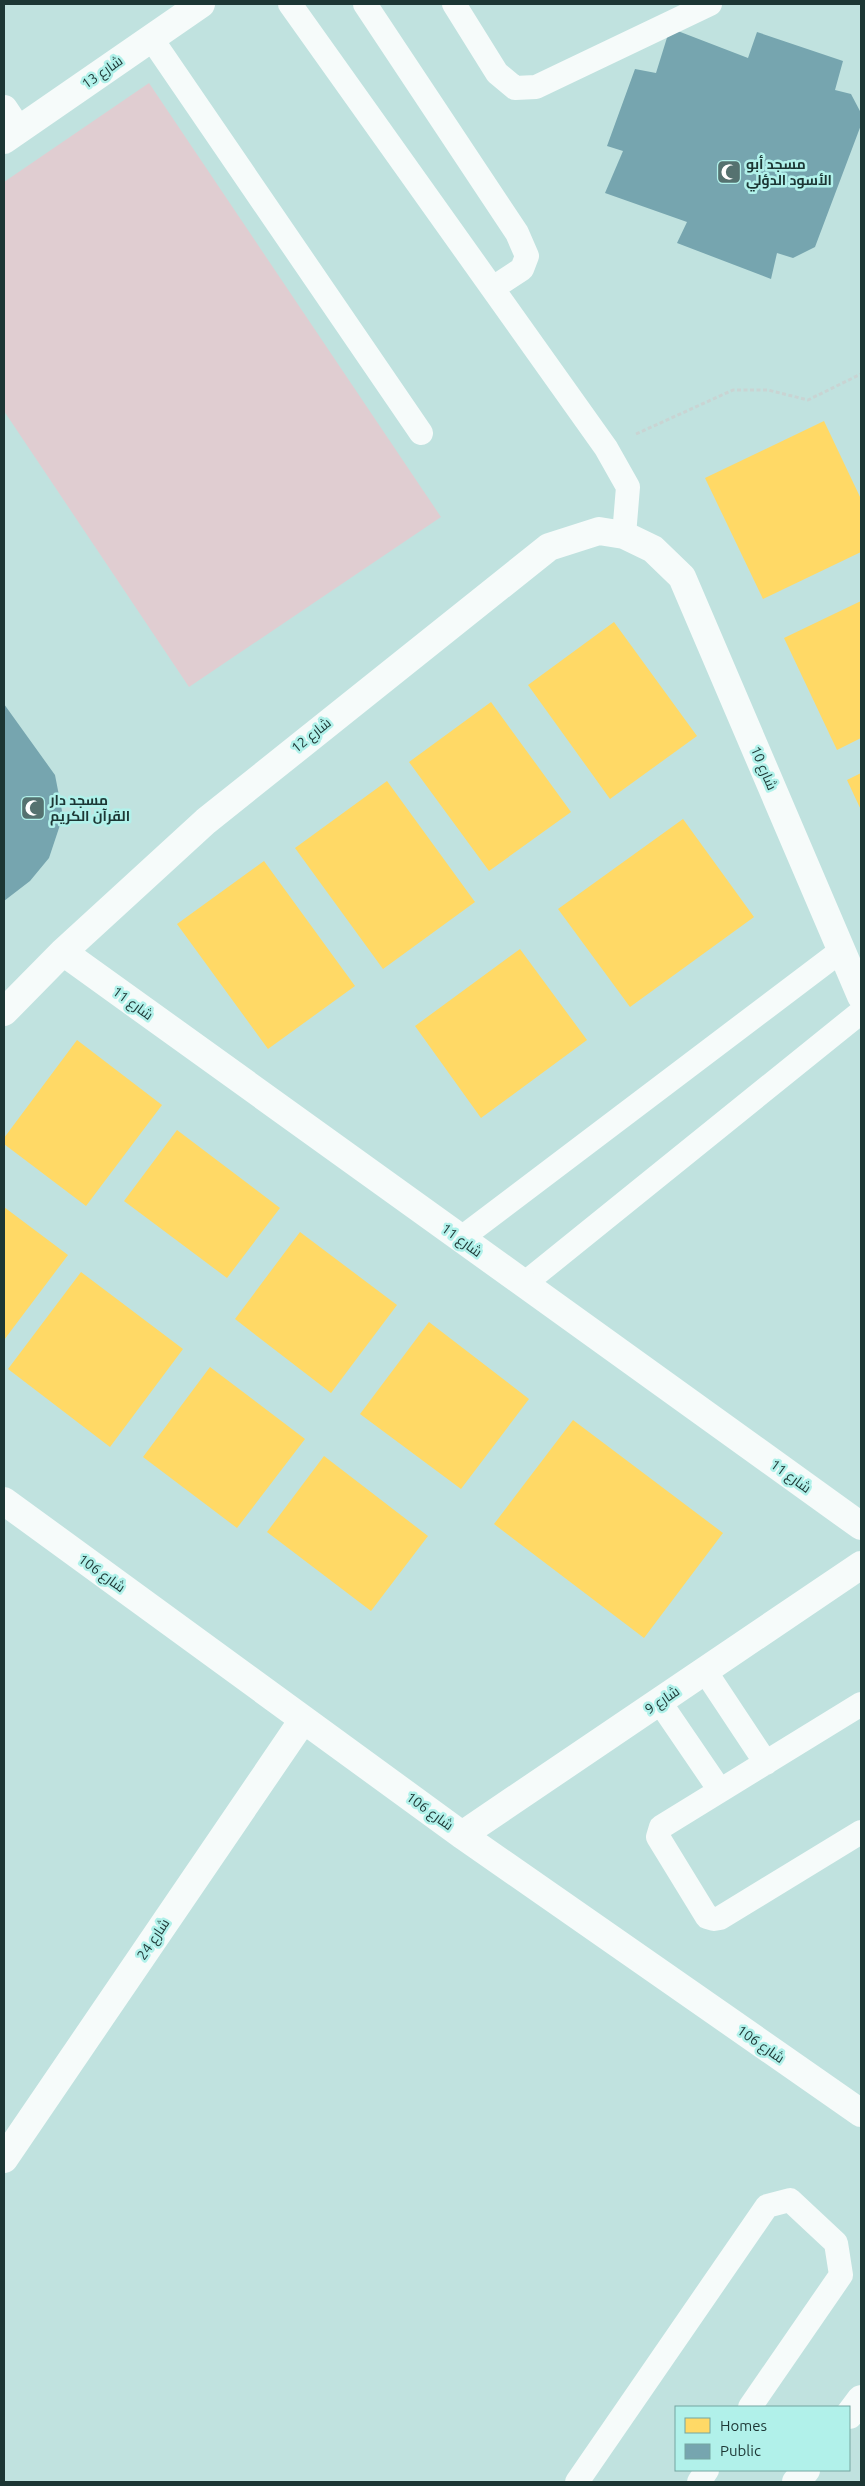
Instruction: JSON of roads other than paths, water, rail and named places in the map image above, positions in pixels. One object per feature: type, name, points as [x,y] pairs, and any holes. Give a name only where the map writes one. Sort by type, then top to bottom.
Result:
[{"type":"street","name":"شارع 13","points":[[8,126],[151,38],[201,4]]},
{"type":"street","name":"شارع 12","points":[[4,1012],[64,952],[206,821],[549,547],[599,530],[624,535],[653,549]]},
{"type":"street","name":"شارع 10","points":[[653,549],[682,577],[861,996]]},
{"type":"street","name":"شارع 11","points":[[64,952],[861,1526]]},
{"type":"street","name":"شارع 106","points":[[4,1501],[462,1835],[861,2113]]},
{"type":"street","name":"شارع 9","points":[[462,1835],[861,1565]]},
{"type":"street","name":"شارع 24","points":[[4,2159],[303,1720]]},
{"type":"street","points":[[850,2414],[861,2399]]},
{"type":"street","points":[[796,2482],[805,2471]]},
{"type":"lane","points":[[290,4],[606,448],[628,488],[624,535]]},
{"type":"lane","points":[[365,4],[517,233],[527,256],[522,269],[493,288]]},
{"type":"lane","points":[[454,4],[497,73],[515,88],[536,87],[710,4]]},
{"type":"lane","points":[[151,38],[421,433]]},
{"type":"lane","points":[[460,1239],[842,950]]},
{"type":"lane","points":[[524,1284],[861,1012]]},
{"type":"lane","points":[[705,1671],[766,1763]]},
{"type":"lane","points":[[660,1701],[719,1790]]},
{"type":"lane","points":[[861,1704],[661,1827],[658,1838],[707,1916],[714,1919],[720,1918],[861,1832]]},
{"type":"lane","points":[[577,2482],[767,2206],[790,2200],[836,2243],[840,2275],[751,2406]]},
{"type":"lane","points":[[699,2482],[706,2471]]},
{"type":"place","name":"مسجد أبو الأسود الدؤلي","points":[[729,172]]},
{"type":"place","name":"مسجد دار القرآن الكريم","points":[[33,808]]}]
